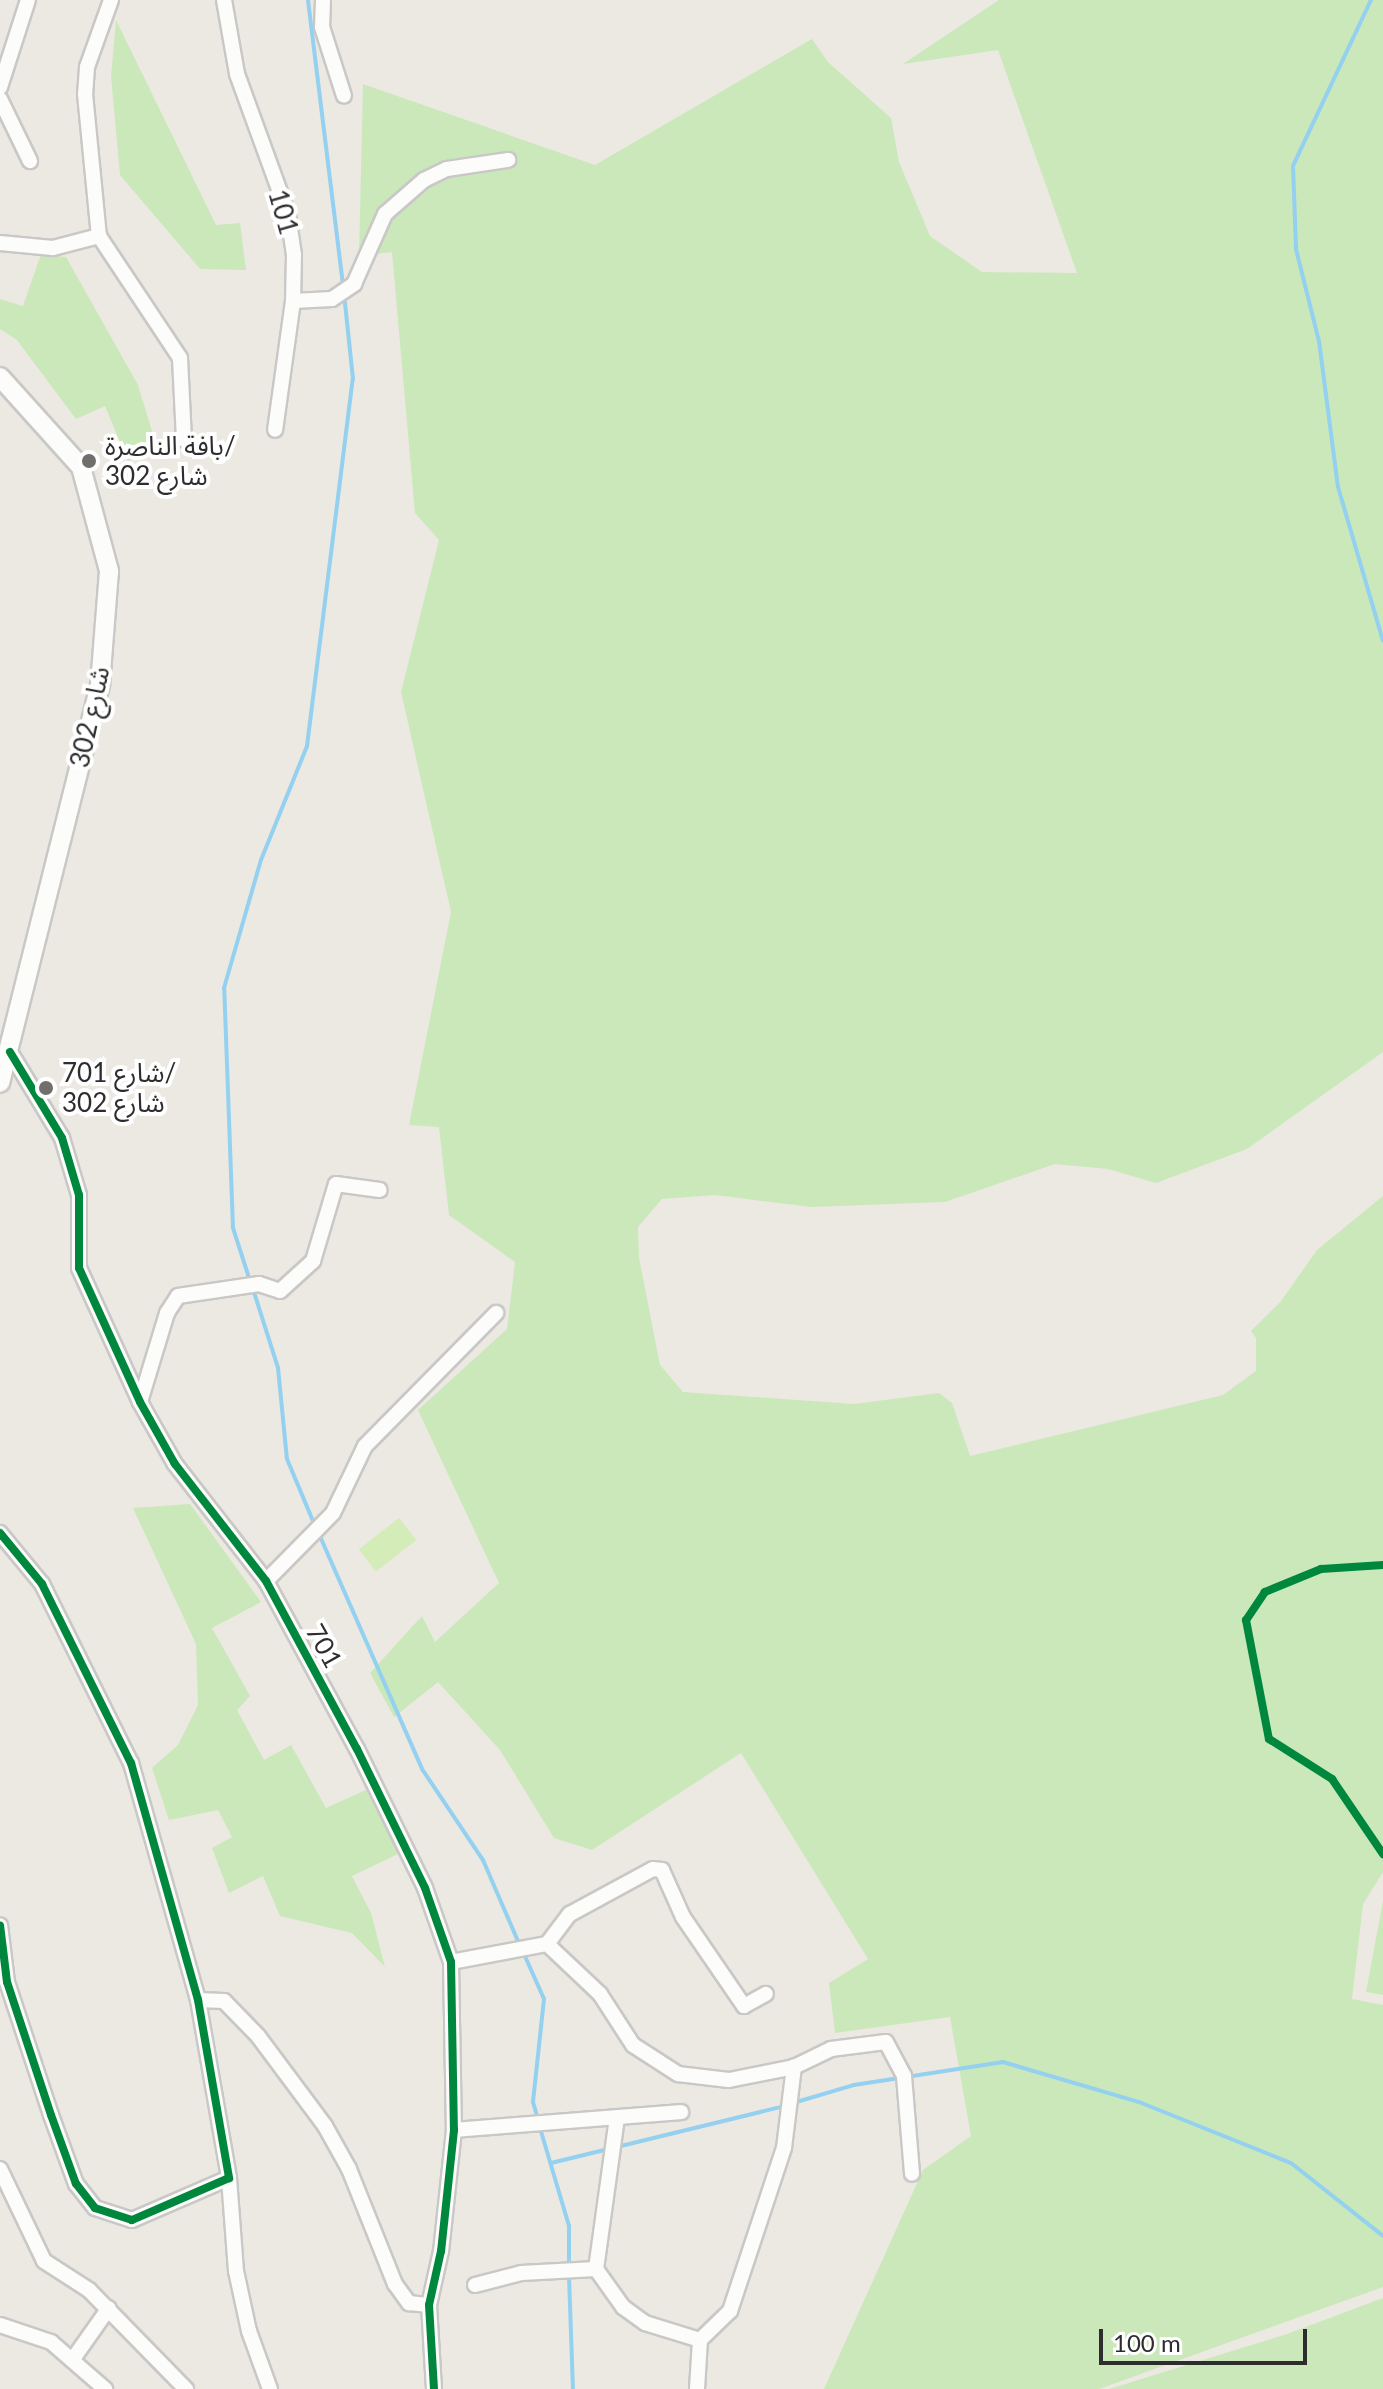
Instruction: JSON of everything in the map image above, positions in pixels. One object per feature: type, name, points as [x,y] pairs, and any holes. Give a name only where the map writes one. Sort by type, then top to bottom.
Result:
[{"type":"street","points":[[0,87],[28,0]]},
{"type":"street","points":[[111,0],[87,67],[85,94],[99,236],[180,358],[184,440]]},
{"type":"street","name":"101","points":[[224,0],[237,74],[288,214],[293,301],[275,430]]},
{"type":"street","points":[[323,0],[322,27],[344,96]]},
{"type":"street","points":[[0,99],[30,161]]},
{"type":"street","points":[[293,301],[332,299],[354,284],[385,214],[424,180],[447,169],[508,160]]},
{"type":"street","points":[[0,243],[53,248],[99,236]]},
{"type":"street","name":"شارع 302","points":[[0,377],[81,467],[109,571],[100,685],[0,1083]]},
{"type":"street","name":"701","points":[[10,1052],[62,1138],[79,1195],[79,1268],[140,1402],[175,1464],[266,1581],[364,1762],[425,1888],[451,1962],[454,2130],[441,2251],[429,2305],[434,2389]]},
{"type":"street","points":[[140,1402],[167,1313],[178,1296],[259,1284],[280,1291],[313,1261],[336,1184],[380,1190]]},
{"type":"street","points":[[266,1581],[333,1513],[365,1446],[496,1313]]},
{"type":"street","points":[[0,1533],[42,1584],[131,1763],[198,2000],[229,2178],[236,2271],[249,2331],[270,2389]]},
{"type":"street","points":[[451,1962],[547,1944],[570,1914],[642,1873],[662,1870],[683,1917],[744,2006],[766,1994]]},
{"type":"street","points":[[0,1925],[7,1982],[51,2115],[76,2184],[95,2208],[132,2220],[229,2178]]},
{"type":"street","points":[[547,1944],[600,1994],[633,2045],[678,2074],[729,2080],[794,2067],[831,2049],[886,2042],[904,2076],[912,2174]]},
{"type":"street","points":[[198,2000],[224,2001],[258,2036],[325,2126],[349,2169],[395,2284],[409,2303],[429,2305]]},
{"type":"street","points":[[697,2389],[700,2340],[730,2311],[784,2148],[794,2067]]},
{"type":"street","points":[[454,2130],[681,2112]]},
{"type":"street","points":[[617,2117],[596,2269],[623,2307],[645,2323],[700,2340]]},
{"type":"street","points":[[0,2169],[44,2261],[109,2308],[186,2389]]},
{"type":"street","points":[[475,2285],[521,2273],[596,2269]]},
{"type":"street","points":[[73,2359],[109,2308]]},
{"type":"street","points":[[0,2325],[51,2342],[105,2389]]},
{"type":"green space","points":[[999,0],[1383,0],[1383,1052],[1247,1149],[1156,1183],[1108,1169],[1055,1164],[945,1202],[811,1207],[715,1195],[662,1199],[638,1227],[639,1258],[660,1365],[683,1392],[854,1404],[939,1393],[952,1403],[970,1456],[1223,1395],[1256,1371],[1256,1338],[1251,1331],[1281,1301],[1317,1250],[1383,1196],[1383,1872],[1363,1904],[1352,1999],[1383,2005],[1383,2287],[1099,2389],[824,2389],[923,2170],[971,2136],[950,2017],[835,2033],[829,1983],[868,1959],[741,1753],[592,1850],[554,1838],[500,1750],[438,1682],[394,1717],[370,1673],[422,1616],[435,1642],[499,1583],[418,1410],[507,1329],[515,1262],[449,1215],[439,1127],[409,1125],[451,912],[401,692],[439,540],[415,513],[392,252],[359,256],[363,84],[595,165],[812,39],[828,62],[891,118],[899,162],[930,236],[982,272],[1077,273],[998,50],[903,64]]},
{"type":"green space","points":[[116,20],[216,225],[240,223],[246,270],[200,269],[120,175],[111,76]]},
{"type":"green space","points":[[41,254],[66,257],[138,385],[158,451],[128,461],[105,406],[76,419],[17,340],[0,329],[0,299],[23,306]]},
{"type":"green space","points":[[190,1504],[261,1602],[212,1628],[250,1696],[237,1710],[264,1760],[291,1745],[326,1808],[366,1790],[400,1853],[352,1876],[371,1913],[385,1967],[352,1933],[280,1916],[263,1876],[229,1893],[212,1848],[232,1837],[218,1810],[169,1820],[152,1768],[178,1745],[198,1705],[196,1644],[133,1508]]},
{"type":"green space","points":[[399,1518],[416,1540],[376,1571],[359,1549]]},
{"type":"green space","points":[[1383,1901],[1383,1995],[1366,1992]]},
{"type":"green space","points":[[1383,2298],[1383,2389],[1109,2389],[1287,2334]]},
{"type":"waterway","points":[[308,0],[343,285]]},
{"type":"waterway","points":[[1371,0],[1293,166],[1296,249],[1319,341],[1338,487],[1383,641]]},
{"type":"waterway","points":[[250,1281],[233,1228],[224,988],[261,860],[307,746],[353,379],[344,294]]},
{"type":"waterway","points":[[253,1289],[278,1368],[287,1459],[315,1526]]},
{"type":"waterway","points":[[319,1534],[422,1769],[483,1860],[520,1946]]},
{"type":"waterway","points":[[524,1954],[544,1999],[533,2102],[538,2119]]},
{"type":"waterway","points":[[793,2103],[854,2085],[1003,2062],[1139,2102],[1291,2163],[1383,2236]]},
{"type":"waterway","points":[[551,2163],[784,2106]]},
{"type":"waterway","points":[[540,2128],[569,2226],[569,2267]]},
{"type":"waterway","points":[[569,2276],[573,2389]]},
{"type":"cycle path","points":[[10,1052],[62,1138],[79,1195],[79,1268],[140,1402],[175,1464],[266,1581],[357,1749],[425,1888],[451,1962],[454,2130],[441,2251],[429,2305],[434,2389]]},
{"type":"cycle path","points":[[0,1533],[42,1584],[131,1763],[198,2000],[229,2178],[132,2220],[95,2208],[76,2184],[51,2115],[7,1982],[0,1925]]},
{"type":"cycle path","points":[[1383,1565],[1321,1569],[1265,1592],[1246,1620],[1269,1739],[1332,1779],[1383,1854]]},
{"type":"place","name":"يافة الناصرة/ شارع 302","points":[[89,461]]},
{"type":"place","name":"شارع 701/ شارع 302","points":[[46,1088]]}]
